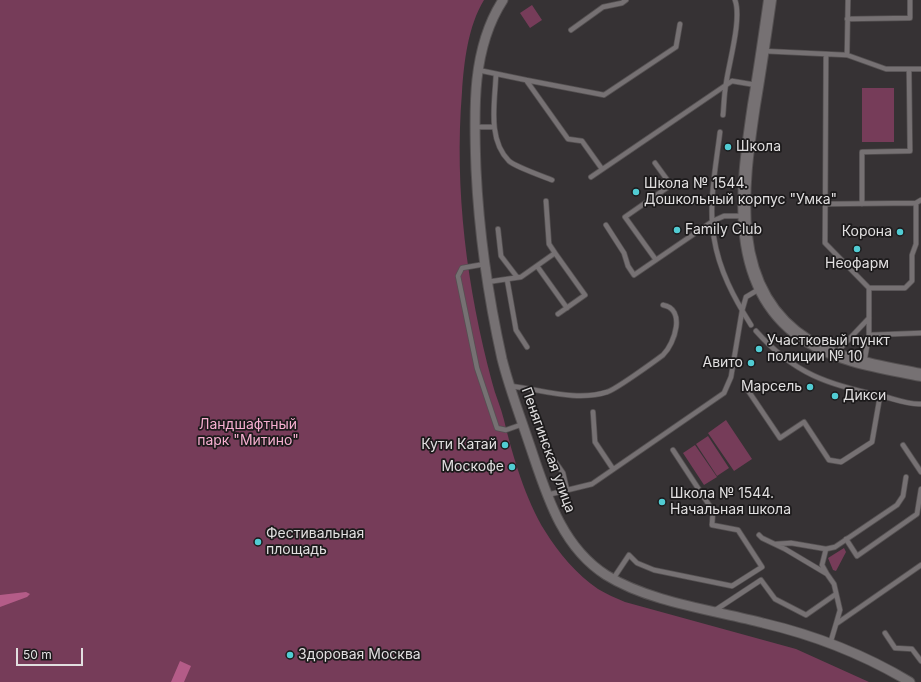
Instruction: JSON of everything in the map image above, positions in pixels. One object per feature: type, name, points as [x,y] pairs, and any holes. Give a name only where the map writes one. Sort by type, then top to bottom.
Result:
[{"type":"main road","points":[[770,0],[745,172],[744,216],[749,257],[761,288],[780,316],[807,340],[835,354],[864,363],[921,375]]},
{"type":"street","name":"Пенягинская улица","points":[[503,0],[488,28],[478,70],[475,127],[480,228],[487,282],[502,360],[509,386],[561,527],[573,545],[587,560],[613,579],[646,594],[765,623],[830,644],[873,662],[910,682]]},
{"type":"lane","points":[[571,30],[603,7],[622,3],[626,0]]},
{"type":"lane","points":[[723,116],[726,85],[737,20],[737,6],[735,0]]},
{"type":"lane","points":[[847,55],[848,0]]},
{"type":"lane","points":[[848,18],[910,18],[910,0]]},
{"type":"lane","points":[[478,70],[604,96],[676,47],[680,24]]},
{"type":"lane","points":[[763,51],[847,55],[886,69],[921,69]]},
{"type":"lane","points":[[826,55],[825,243],[869,288],[869,335],[864,363]]},
{"type":"lane","points":[[862,204],[862,152],[910,151],[909,69]]},
{"type":"lane","points":[[496,74],[494,127],[498,145],[510,161],[552,180]]},
{"type":"lane","points":[[526,80],[568,139],[582,141],[602,169]]},
{"type":"lane","points":[[591,177],[732,81],[757,86]]},
{"type":"lane","points":[[475,127],[494,127]]},
{"type":"lane","points":[[720,132],[713,197],[714,238],[726,282],[751,324]]},
{"type":"lane","points":[[655,163],[671,185],[625,217],[656,260]]},
{"type":"lane","points":[[826,204],[916,204],[921,200]]},
{"type":"lane","points":[[546,201],[549,244],[585,295],[558,314]]},
{"type":"lane","points":[[869,288],[905,288],[912,281],[912,254],[916,244],[916,204]]},
{"type":"lane","points":[[606,225],[624,253],[628,266],[634,275],[713,220],[724,216],[744,216]]},
{"type":"lane","points":[[498,229],[501,256],[516,277]]},
{"type":"lane","points":[[487,282],[521,277],[555,253]]},
{"type":"lane","points":[[485,264],[462,268],[458,276],[477,368],[497,428],[506,430],[523,424]]},
{"type":"lane","points":[[536,266],[567,308]]},
{"type":"lane","points":[[508,279],[516,330],[527,347]]},
{"type":"lane","points":[[548,495],[592,484],[724,393],[731,377],[742,310],[746,297],[761,288]]},
{"type":"lane","points":[[509,386],[585,397],[608,392],[664,354],[674,337],[677,318],[674,310],[663,305]]},
{"type":"lane","points":[[835,354],[869,318]]},
{"type":"lane","points":[[756,331],[780,355],[810,375],[851,390],[921,404]]},
{"type":"lane","points":[[869,335],[921,333]]},
{"type":"lane","points":[[746,386],[780,438],[804,422],[830,460],[841,462],[872,442],[880,396]]},
{"type":"lane","points":[[593,412],[595,442],[613,469]]},
{"type":"lane","points":[[543,444],[563,474],[567,490]]},
{"type":"lane","points":[[903,445],[921,472]]},
{"type":"lane","points":[[613,579],[628,555],[637,563],[654,570],[732,586],[762,567],[738,530],[712,525],[713,511],[673,450]]},
{"type":"lane","points":[[776,544],[791,543],[826,549],[835,547],[897,505],[903,496],[906,477]]},
{"type":"lane","points":[[846,539],[857,556],[917,514],[921,489]]},
{"type":"lane","points":[[759,534],[762,538],[776,544],[827,574]]},
{"type":"lane","points":[[826,549],[822,565],[834,584],[840,610],[830,644]]},
{"type":"lane","points":[[836,624],[921,565]]},
{"type":"lane","points":[[714,611],[761,580],[775,599],[806,615],[836,594]]},
{"type":"lane","points":[[885,633],[895,648],[912,649],[921,661]]},
{"type":"green space","name":"Ландшафтный парк \"Митино\"","points":[[0,0],[484,0],[474,21],[468,44],[463,80],[460,129],[461,202],[469,275],[483,347],[493,387],[503,415],[520,477],[538,519],[550,539],[568,563],[590,583],[608,594],[625,602],[796,649],[869,682],[0,682]]},
{"type":"green space","points":[[532,5],[542,20],[530,28],[520,13]]},
{"type":"green space","points":[[862,88],[894,88],[894,142],[862,142]]},
{"type":"green space","points":[[726,420],[752,459],[734,471],[708,433]]},
{"type":"green space","points":[[708,436],[729,468],[717,476],[696,444]]},
{"type":"green space","points":[[695,445],[717,477],[704,485],[683,453]]},
{"type":"green space","points":[[844,548],[846,552],[836,571],[833,570],[828,558]]},
{"type":"shaded area","points":[[26,592],[30,594],[27,597],[0,607],[0,595]]},
{"type":"shaded area","points":[[180,661],[191,666],[184,682],[171,682]]},
{"type":"place","name":"Школа","points":[[728,147]]},
{"type":"place","name":"Школа № 1544. Дошкольный корпус \"Умка\"","points":[[636,192]]},
{"type":"place","name":"Family Club","points":[[677,230]]},
{"type":"place","name":"Корона","points":[[900,232]]},
{"type":"place","name":"Неофарм","points":[[857,249]]},
{"type":"place","name":"Участковый пункт полиции № 10","points":[[759,349]]},
{"type":"place","name":"Авито","points":[[751,363]]},
{"type":"place","name":"Марсель","points":[[810,387]]},
{"type":"place","name":"Дикси","points":[[835,396]]},
{"type":"place","name":"Кути Катай","points":[[505,445]]},
{"type":"place","name":"Москофе","points":[[512,467]]},
{"type":"place","name":"Школа № 1544. Начальная школа","points":[[662,502]]},
{"type":"place","name":"Фестивальная площадь","points":[[258,542]]},
{"type":"place","name":"Здоровая Москва","points":[[290,655]]}]
